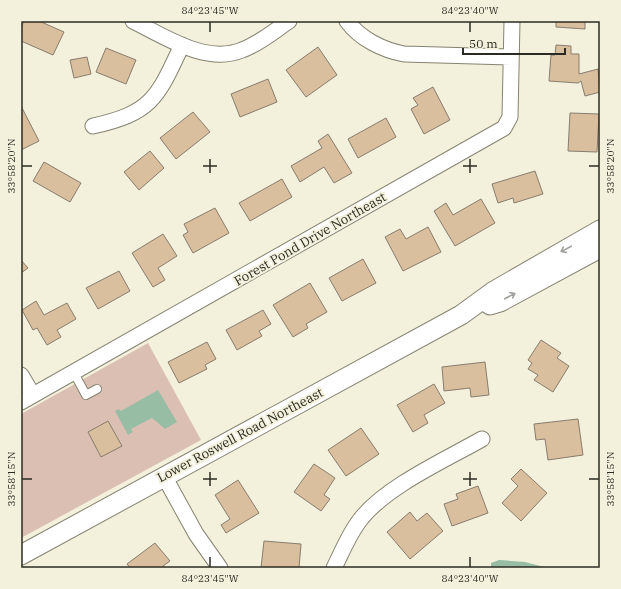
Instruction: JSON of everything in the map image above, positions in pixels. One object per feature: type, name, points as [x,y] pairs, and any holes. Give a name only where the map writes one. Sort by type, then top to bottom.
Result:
[{"type":"street","points":[[133,21],[182,45],[202,52],[229,54],[241,51],[251,46],[289,21]]},
{"type":"street","points":[[347,21],[377,45],[388,51],[404,54],[510,57]]},
{"type":"street","name":"Forest Pond Drive Northeast","points":[[27,399],[504,128],[510,116],[510,57],[512,21]]},
{"type":"street","points":[[93,126],[136,112],[150,102],[164,83],[182,45]]},
{"type":"street","name":"Lower Roswell Road Northeast","points":[[21,555],[460,315],[500,302],[600,236]]},
{"type":"street","points":[[21,375],[27,399]]},
{"type":"street","points":[[334,568],[359,521],[373,505],[393,490],[482,439]]},
{"type":"street","points":[[164,476],[196,534],[220,568]]},
{"type":"lane","points":[[74,373],[86,395],[97,389]]},
{"type":"shaded area","points":[[148,343],[201,440],[21,538],[21,414]]},
{"type":"shaded area","points":[[158,390],[177,422],[165,429],[152,418],[131,429],[133,432],[128,435],[115,411],[119,409],[121,411]]},
{"type":"shaded area","points":[[499,560],[525,562],[548,568],[491,568],[491,563]]},
{"type":"building","points":[[24,21],[39,21],[64,32],[53,55],[21,41],[21,28]]},
{"type":"building","points":[[556,21],[585,21],[585,29],[556,27]]},
{"type":"building","points":[[556,45],[571,46],[571,54],[579,54],[579,74],[598,69],[600,92],[585,96],[581,81],[578,83],[549,81],[551,55],[555,55]]},
{"type":"building","points":[[318,47],[337,75],[306,97],[286,70]]},
{"type":"building","points":[[106,48],[136,60],[126,84],[96,72]]},
{"type":"building","points":[[87,57],[91,74],[74,78],[70,60]]},
{"type":"building","points":[[268,79],[277,102],[240,117],[231,94]]},
{"type":"building","points":[[433,87],[450,120],[424,134],[411,109],[418,105],[413,98]]},
{"type":"building","points":[[21,106],[39,141],[21,150]]},
{"type":"building","points":[[193,112],[210,132],[176,159],[160,138]]},
{"type":"building","points":[[570,113],[599,114],[597,152],[568,151]]},
{"type":"building","points":[[386,118],[396,137],[358,158],[348,139]]},
{"type":"building","points":[[328,134],[352,173],[334,183],[324,167],[300,182],[291,166],[322,148],[318,141]]},
{"type":"building","points":[[150,151],[164,168],[139,190],[124,172]]},
{"type":"building","points":[[44,162],[81,183],[70,202],[33,181]]},
{"type":"building","points":[[535,171],[543,194],[514,203],[513,198],[498,203],[492,184]]},
{"type":"building","points":[[282,179],[292,197],[250,221],[239,203]]},
{"type":"building","points":[[481,199],[495,223],[455,246],[434,211],[446,203],[453,215]]},
{"type":"building","points":[[215,208],[229,233],[193,253],[183,235],[188,232],[184,224]]},
{"type":"building","points":[[428,227],[441,252],[403,271],[385,237],[400,229],[406,239]]},
{"type":"building","points":[[163,234],[177,256],[158,268],[165,280],[153,287],[132,253]]},
{"type":"building","points":[[363,259],[376,283],[342,301],[329,278]]},
{"type":"building","points":[[21,260],[28,268],[21,273]]},
{"type":"building","points":[[119,271],[130,291],[98,309],[86,288]]},
{"type":"building","points":[[310,283],[327,312],[306,324],[308,328],[293,337],[273,305]]},
{"type":"building","points":[[36,301],[44,315],[67,303],[76,319],[57,330],[61,337],[47,345],[37,328],[33,330],[22,310]]},
{"type":"building","points":[[263,310],[271,324],[259,331],[262,336],[237,350],[226,330]]},
{"type":"building","points":[[541,340],[561,353],[557,358],[569,366],[553,392],[534,380],[538,375],[528,369],[532,363],[528,360]]},
{"type":"building","points":[[207,342],[216,359],[205,365],[207,369],[179,383],[168,362]]},
{"type":"building","points":[[485,362],[489,395],[471,397],[470,388],[444,391],[442,367]]},
{"type":"building","points":[[434,384],[445,403],[424,415],[428,423],[413,432],[397,405]]},
{"type":"building","points":[[578,419],[583,455],[548,460],[545,439],[536,440],[534,424]]},
{"type":"building","points":[[108,421],[122,446],[101,457],[88,432]]},
{"type":"building","points":[[361,428],[379,454],[346,476],[328,450]]},
{"type":"building","points":[[314,464],[335,478],[324,495],[330,499],[321,511],[294,492]]},
{"type":"building","points":[[521,469],[547,493],[521,521],[502,503],[518,486],[511,479]]},
{"type":"building","points":[[238,480],[259,513],[226,533],[221,525],[230,519],[215,495]]},
{"type":"building","points":[[478,486],[488,513],[452,526],[444,504],[458,499],[456,494]]},
{"type":"building","points":[[410,512],[417,521],[427,513],[443,531],[410,559],[387,532]]},
{"type":"building","points":[[264,541],[301,544],[299,568],[261,568]]},
{"type":"building","points":[[155,543],[170,561],[163,566],[165,568],[130,568],[127,564]]}]
